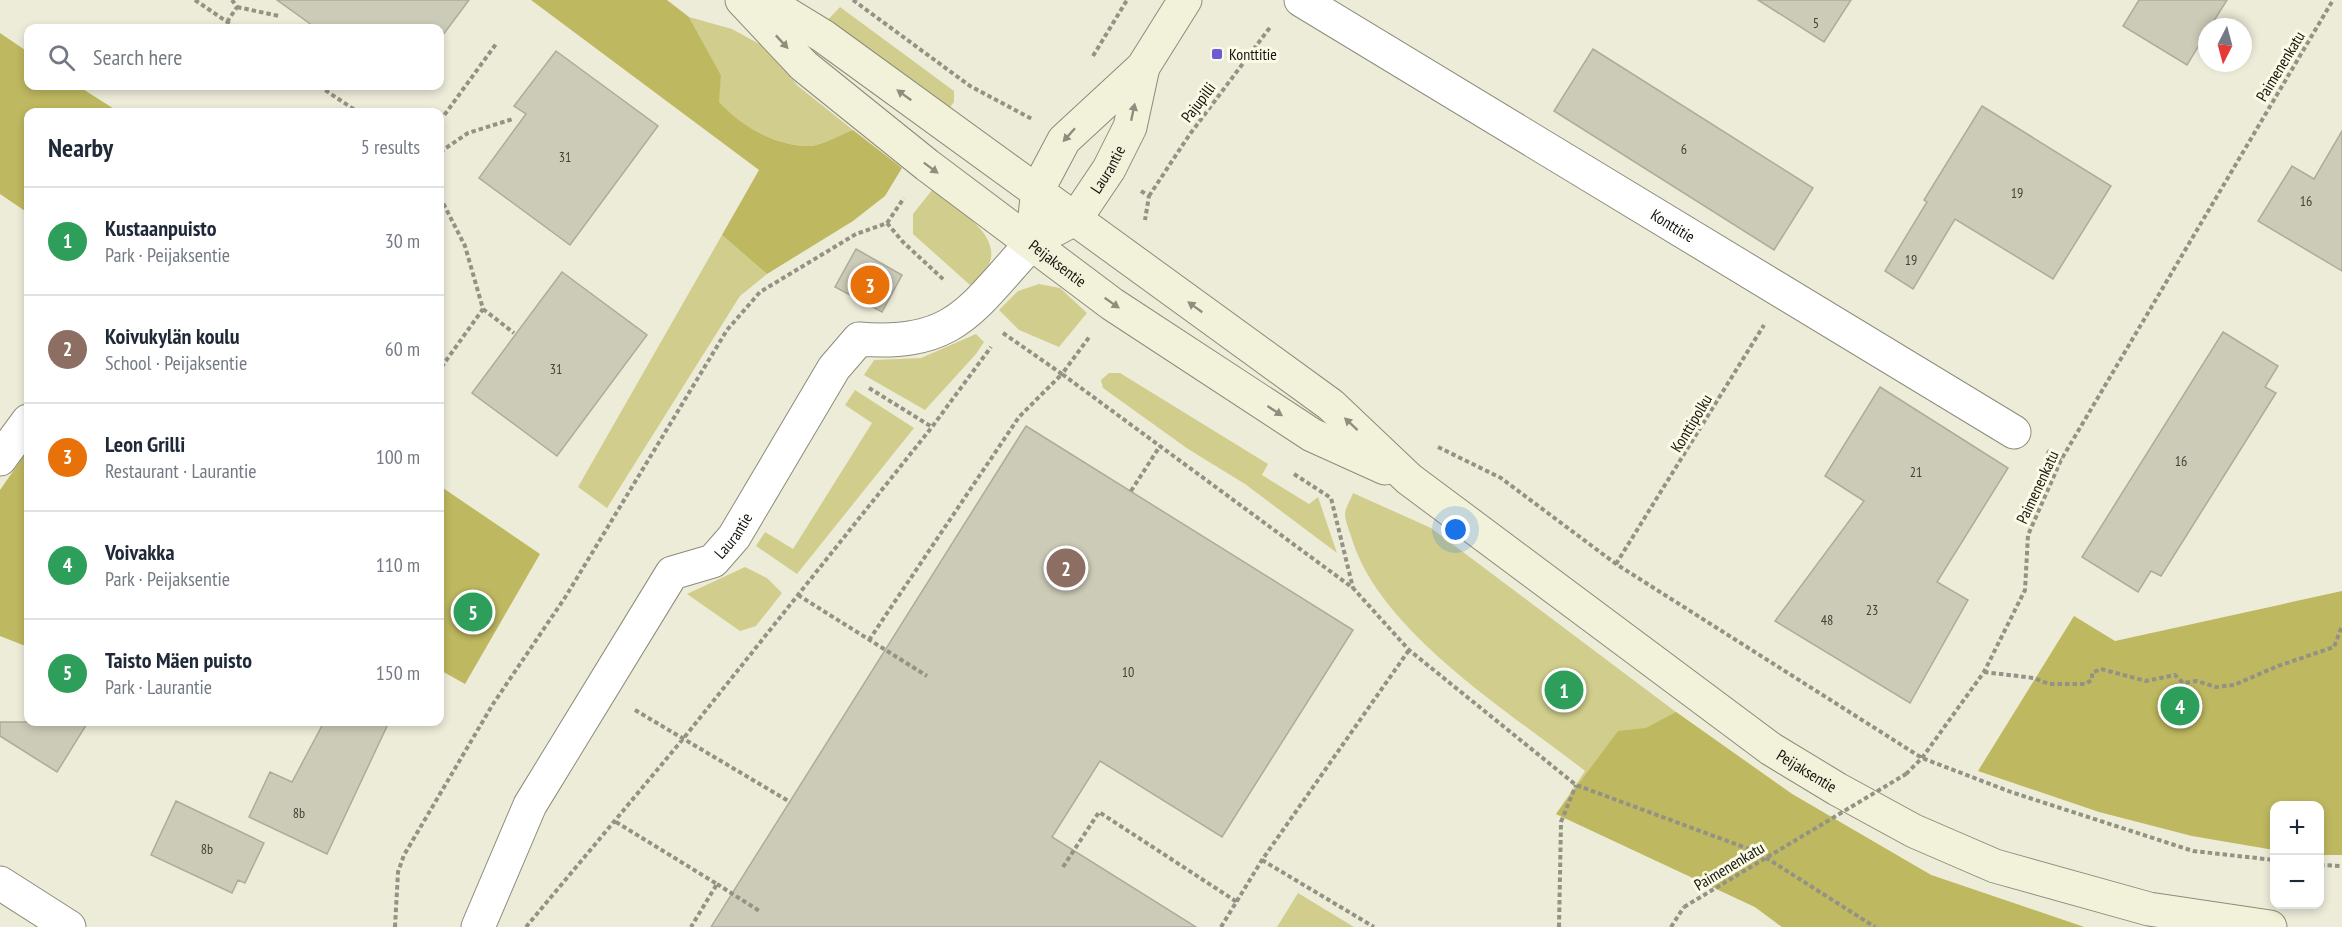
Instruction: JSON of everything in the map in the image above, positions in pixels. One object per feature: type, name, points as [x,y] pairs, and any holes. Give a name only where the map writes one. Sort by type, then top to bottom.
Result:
[{"type":"main road","name":"Peijaksentie","points":[[742,0],[804,66],[927,165],[1112,304],[1312,435],[1409,478]]},
{"type":"main road","name":"Peijaksentie","points":[[764,0],[823,36],[1038,189],[1331,405],[1409,478],[1771,749],[1837,789],[1914,831],[1995,866],[2149,909],[2270,927]]},
{"type":"main road","name":"Laurantie","points":[[1032,243],[1038,189],[1064,140],[1143,67],[1185,0]]},
{"type":"main road","name":"Laurantie","points":[[1032,243],[1076,218],[1109,169],[1130,127],[1143,67]]},
{"type":"street","name":"Konttitie","points":[[1301,0],[2014,432]]},
{"type":"street","name":"Laurantie","points":[[478,927],[530,805],[672,573],[712,561],[734,537],[834,368],[859,339],[890,342],[918,338],[954,324],[975,307],[1032,243]]},
{"type":"street","points":[[0,459],[24,427]]},
{"type":"street","points":[[0,883],[69,927]]},
{"type":"path","points":[[195,0],[230,24]]},
{"type":"path","points":[[232,0],[237,7],[279,16]]},
{"type":"path","points":[[853,0],[970,86]]},
{"type":"path","name":"Paimenenkatu","points":[[1671,927],[1684,907],[1906,774],[1922,758],[1984,672],[2025,590],[2028,535],[2061,460],[2333,0]]},
{"type":"path","points":[[227,22],[237,7]]},
{"type":"path","name":"Pajupilli","points":[[1149,196],[1190,134],[1275,22]]},
{"type":"path","points":[[444,116],[496,44]]},
{"type":"path","points":[[325,90],[352,108]]},
{"type":"path","points":[[444,149],[468,133],[513,119]]},
{"type":"path","points":[[444,205],[465,246],[483,309],[514,333]]},
{"type":"path","points":[[395,927],[398,872],[404,855],[493,704],[566,596],[727,330],[760,292],[856,234],[887,223],[903,242],[1002,332],[1353,588],[1409,650],[1576,785],[1757,852],[1875,927]]},
{"type":"path","name":"Konttipolku","points":[[1616,564],[1783,292]]},
{"type":"path","points":[[444,363],[483,309]]},
{"type":"path","points":[[869,640],[1019,417],[1062,374],[1093,331]]},
{"type":"path","points":[[526,927],[559,884],[616,822],[683,739],[932,427],[1002,332]]},
{"type":"path","points":[[834,368],[932,427]]},
{"type":"path","points":[[1131,491],[1160,446]]},
{"type":"path","points":[[1437,447],[1501,478],[1616,564],[1922,758],[2011,792],[2193,850],[2270,860]]},
{"type":"path","points":[[1293,473],[1331,498],[1353,588]]},
{"type":"path","points":[[798,595],[927,676]]},
{"type":"path","points":[[1984,672],[2069,685],[2085,684],[2092,680],[2092,674],[2101,669],[2146,681],[2175,675],[2183,683],[2197,681],[2216,687],[2234,686],[2278,666],[2334,647],[2342,626]]},
{"type":"path","points":[[1221,927],[1262,860],[1409,650]]},
{"type":"path","points":[[601,690],[790,802]]},
{"type":"path","points":[[1559,927],[1561,822],[1576,785]]},
{"type":"path","points":[[1064,867],[1099,812],[1237,902]]},
{"type":"path","points":[[616,822],[761,912]]},
{"type":"path","points":[[1262,860],[1374,927]]},
{"type":"path","points":[[2324,865],[2342,866]]},
{"type":"path","points":[[691,927],[717,884]]},
{"type":"shaded area","points":[[531,0],[667,0],[689,17],[721,75],[719,102],[738,119],[771,138],[796,145],[820,144],[853,130],[902,168],[885,196],[853,221],[767,274],[722,235],[759,170]]},
{"type":"shaded area","points":[[840,7],[954,91],[954,102],[948,110],[824,24]]},
{"type":"shaded area","points":[[689,17],[732,29],[765,47],[798,86],[853,130],[814,145],[796,145],[759,133],[737,119],[718,102],[721,75]]},
{"type":"shaded area","points":[[0,33],[24,49],[24,90],[84,90],[113,108],[24,108],[24,210],[0,194]]},
{"type":"shaded area","points":[[932,190],[983,231],[990,244],[991,257],[985,271],[970,285],[913,234],[913,214]]},
{"type":"shaded area","points":[[722,235],[767,274],[740,296],[607,508],[578,487]]},
{"type":"shaded area","points":[[1039,284],[1060,288],[1087,313],[1059,347],[1019,330],[999,310],[1018,291]]},
{"type":"shaded area","points":[[976,334],[984,342],[976,354],[925,410],[864,375],[874,360],[921,358]]},
{"type":"shaded area","points":[[1109,373],[1120,373],[1268,464],[1262,475],[1309,504],[1318,497],[1337,553],[1245,484],[1188,449],[1103,388],[1101,380]]},
{"type":"shaded area","points":[[855,390],[914,428],[797,574],[756,546],[765,532],[793,549],[872,423],[845,405]]},
{"type":"shaded area","points":[[24,456],[24,645],[0,636],[0,490]]},
{"type":"shaded area","points":[[444,489],[540,554],[465,684],[444,672]]},
{"type":"shaded area","points":[[1353,493],[1431,528],[1676,712],[1792,794],[1931,875],[2084,927],[1782,927],[1755,907],[1556,814],[1585,771],[1450,667],[1417,637],[1388,604],[1366,571],[1347,525],[1345,512]]},
{"type":"shaded area","points":[[745,567],[767,578],[782,593],[756,626],[740,631],[687,594]]},
{"type":"shaded area","points":[[2342,591],[2342,855],[2324,855],[2324,801],[2270,801],[2270,849],[2192,836],[2099,812],[1978,771],[2074,616],[2115,641]]},
{"type":"shaded area","points":[[1676,712],[1792,794],[1931,875],[2084,927],[1782,927],[1755,907],[1556,814],[1618,731],[1646,728]]},
{"type":"shaded area","points":[[1298,893],[1354,927],[1277,927]]},
{"type":"building","points":[[277,0],[469,0],[444,34],[444,24],[310,24]]},
{"type":"building","points":[[1758,0],[1851,0],[1824,42]]},
{"type":"building","points":[[2139,0],[2227,0],[2216,18],[2198,18],[2198,47],[2187,65],[2123,26]]},
{"type":"building","points":[[1593,49],[1813,188],[1774,250],[1554,111]]},
{"type":"building","points":[[556,51],[658,126],[570,245],[479,178],[526,114],[514,106]]},
{"type":"building","points":[[1982,106],[2111,186],[2053,279],[1955,219],[1913,289],[1885,271],[1927,202],[1924,200]]},
{"type":"building","points":[[2342,131],[2342,271],[2258,221],[2292,166],[2314,179]]},
{"type":"building","points":[[856,249],[902,275],[882,312],[835,287]]},
{"type":"building","points":[[562,272],[647,335],[557,456],[472,393]]},
{"type":"building","points":[[2223,332],[2278,366],[2265,387],[2276,393],[2161,576],[2151,571],[2138,592],[2082,557]]},
{"type":"building","points":[[1880,387],[2008,468],[1937,582],[1968,600],[1910,703],[1775,621],[1864,501],[1825,476]]},
{"type":"building","points":[[1026,426],[1353,630],[1222,837],[1100,761],[1052,837],[1196,927],[711,927]]},
{"type":"building","points":[[0,722],[24,722],[24,726],[86,726],[57,772],[0,736]]},
{"type":"building","points":[[322,726],[387,726],[327,854],[249,817],[270,772],[292,782]]},
{"type":"building","points":[[176,801],[264,843],[245,883],[238,880],[232,893],[151,855]]},
{"type":"place","name":"Konttitie","points":[[1217,54]]},
{"type":"place","name":"Leon Grilli","points":[[870,285]]},
{"type":"place","name":"Koivukylän koulu","points":[[1066,568]]},
{"type":"place","name":"Taisto Mäen puisto","points":[[473,612]]},
{"type":"place","name":"Kustaanpuisto","points":[[1564,690]]},
{"type":"place","name":"Voivakka","points":[[2180,706]]}]
